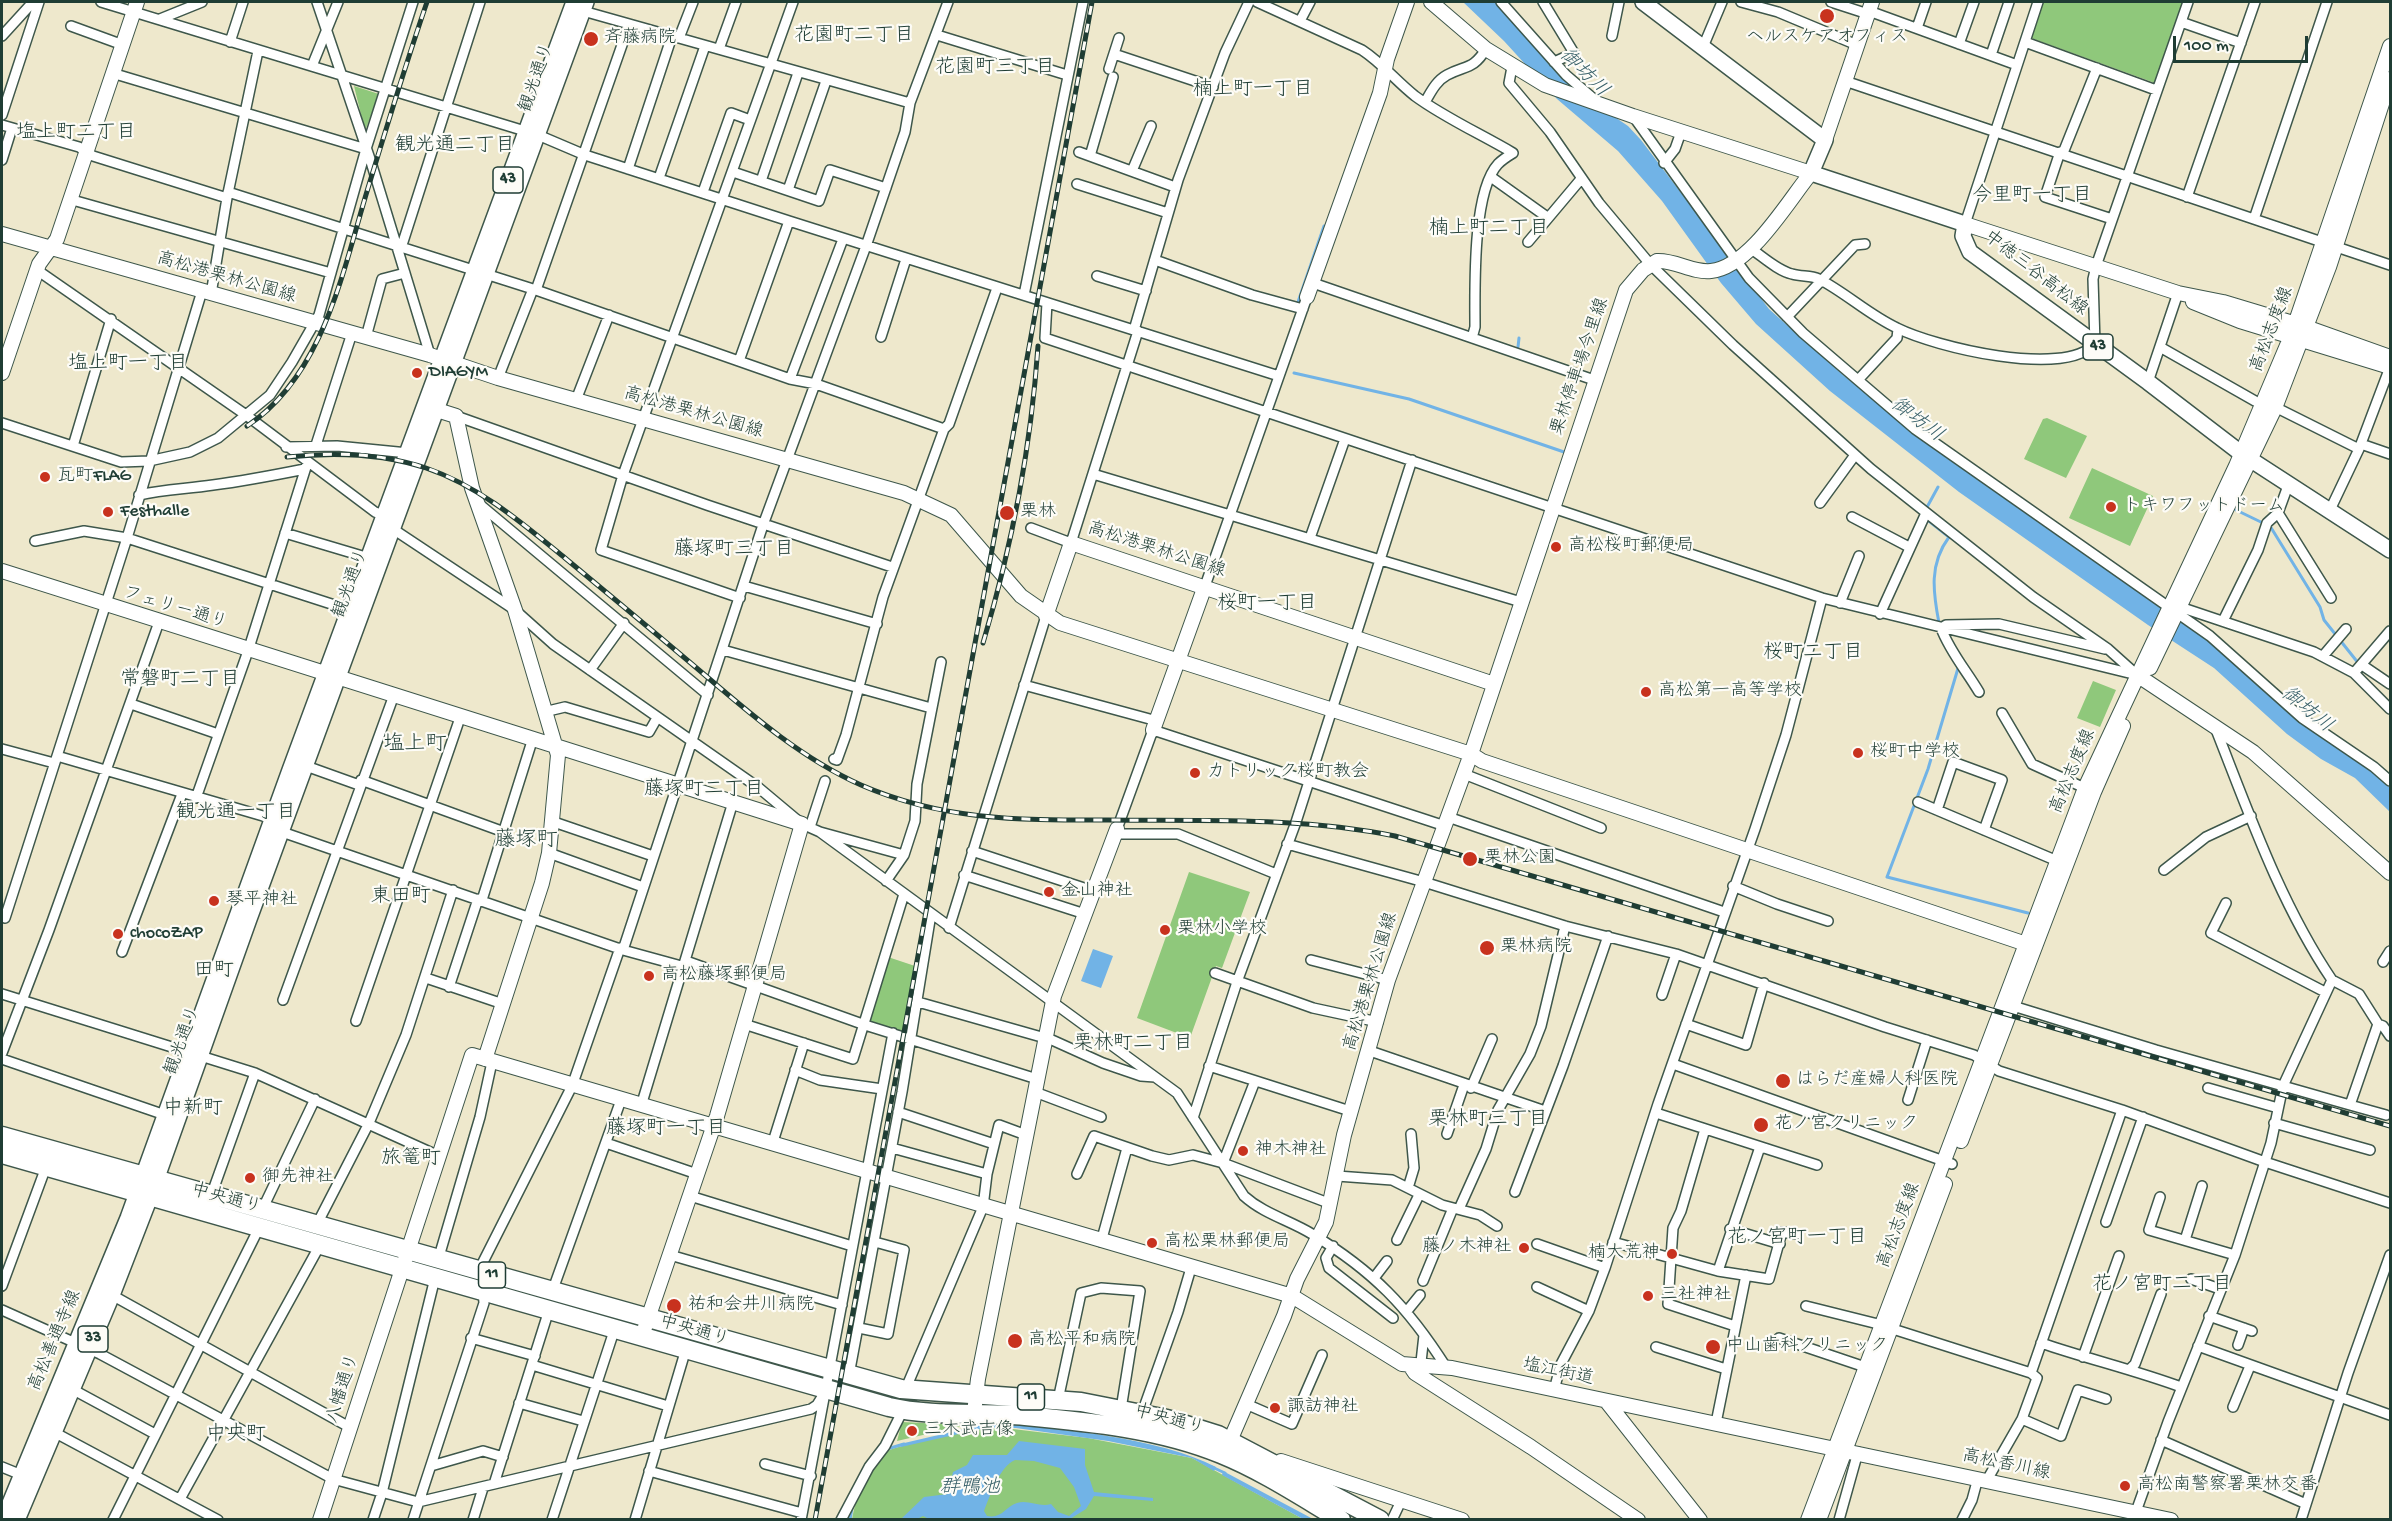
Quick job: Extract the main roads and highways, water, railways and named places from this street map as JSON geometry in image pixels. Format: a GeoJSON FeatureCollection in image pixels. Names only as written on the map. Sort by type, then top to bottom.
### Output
{"type":"FeatureCollection","features":[{"type":"Feature","properties":{"kind":"highway","name":"中央通り"},"geometry":{"type":"LineString","coordinates":[[2,1136],[146,1187],[261,1219],[316,1226],[404,1260],[436,1269],[484,1292],[550,1301],[645,1328],[908,1390],[1058,1400],[1142,1413],[1202,1429],[1341,1520]]}},
{"type":"Feature","properties":{"kind":"highway","name":"中央通り"},"geometry":{"type":"LineString","coordinates":[[2,1154],[46,1167],[146,1187],[212,1196],[320,1245],[404,1260]]}},
{"type":"Feature","properties":{"kind":"highway","name":"中央通り"},"geometry":{"type":"LineString","coordinates":[[436,1269],[480,1272],[615,1328],[645,1328],[686,1348],[903,1410],[974,1413],[1098,1424],[1192,1444],[1227,1447],[1256,1454],[1380,1520]]}},
{"type":"Feature","properties":{"kind":"main road","name":"中徳三谷高松線"},"geometry":{"type":"LineString","coordinates":[[1643,2],[1825,140],[1811,173],[1965,224],[1963,236],[1970,252],[2246,457],[2391,550]]}},
{"type":"Feature","properties":{"kind":"main road","name":"観光通り"},"geometry":{"type":"LineString","coordinates":[[277,826],[306,766],[350,610],[369,558],[389,522],[408,453],[442,359],[480,273],[581,5]]}},
{"type":"Feature","properties":{"kind":"main road","name":"観光通り"},"geometry":{"type":"LineString","coordinates":[[146,1187],[389,522],[437,410],[442,359]]}},
{"type":"Feature","properties":{"kind":"main road","name":"観光通り"},"geometry":{"type":"LineString","coordinates":[[146,1187],[165,1115],[194,1054]]}},
{"type":"Feature","properties":{"kind":"main road","name":"高松善通寺線"},"geometry":{"type":"LineString","coordinates":[[3,1520],[17,1473],[47,1429],[105,1292],[146,1187]]}},
{"type":"Feature","properties":{"kind":"main road","name":"高松善通寺線"},"geometry":{"type":"LineString","coordinates":[[17,1473],[17,1520]]}},
{"type":"Feature","properties":{"kind":"water"},"geometry":{"type":"Polygon","coordinates":[[[1463,2],[1498,2],[1600,107],[1628,126],[1769,309],[1843,375],[1954,462],[2212,644],[2298,721],[2375,774],[2390,788],[2390,812],[2355,778],[2321,759],[2287,734],[2214,668],[2148,625],[1959,492],[1830,391],[1756,324],[1721,283],[1662,201],[1618,151],[1557,99],[1504,41],[1463,2]]]}},
{"type":"Feature","properties":{"kind":"water"},"geometry":{"type":"Polygon","coordinates":[[[1093,949],[1113,956],[1101,988],[1081,981],[1093,949]]]}},
{"type":"Feature","properties":{"kind":"water"},"geometry":{"type":"Polygon","coordinates":[[[997,1424],[1109,1436],[1167,1449],[1193,1457],[1216,1467],[1214,1471],[1192,1458],[1108,1441],[1016,1428],[985,1428],[901,1447],[900,1444],[977,1426],[997,1424]]]}},
{"type":"Feature","properties":{"kind":"water","name":"群鴨池"},"geometry":{"type":"Polygon","coordinates":[[[1019,1441],[1085,1449],[1085,1465],[1094,1492],[1153,1498],[1153,1501],[1094,1496],[1086,1509],[1070,1519],[931,1520],[923,1516],[917,1519],[901,1519],[924,1497],[948,1494],[953,1472],[967,1465],[973,1455],[1007,1455],[1019,1441]],[[1015,1460],[1004,1469],[984,1511],[987,1516],[996,1516],[1021,1502],[1051,1504],[1058,1512],[1069,1516],[1081,1506],[1074,1487],[1060,1468],[1034,1461],[1015,1460]]]}},
{"type":"Feature","properties":{"kind":"water"},"geometry":{"type":"Polygon","coordinates":[[[1223,1471],[1313,1519],[1303,1519],[1222,1475],[1223,1471]]]}},
{"type":"Feature","properties":{"kind":"waterway"},"geometry":{"type":"LineString","coordinates":[[1298,302],[1324,226]]}},
{"type":"Feature","properties":{"kind":"waterway"},"geometry":{"type":"LineString","coordinates":[[1518,347],[1519,338]]}},
{"type":"Feature","properties":{"kind":"waterway"},"geometry":{"type":"LineString","coordinates":[[1294,373],[1409,399],[1564,452]]}},
{"type":"Feature","properties":{"kind":"waterway"},"geometry":{"type":"LineString","coordinates":[[1926,509],[1938,487]]}},
{"type":"Feature","properties":{"kind":"waterway"},"geometry":{"type":"LineString","coordinates":[[2236,510],[2265,524]]}},
{"type":"Feature","properties":{"kind":"waterway"},"geometry":{"type":"LineString","coordinates":[[1925,518],[1949,537],[1935,568],[1934,589],[1939,623]]}},
{"type":"Feature","properties":{"kind":"waterway"},"geometry":{"type":"LineString","coordinates":[[2270,526],[2320,607],[2324,620],[2359,664]]}},
{"type":"Feature","properties":{"kind":"waterway"},"geometry":{"type":"LineString","coordinates":[[1959,665],[1928,769],[1887,877],[2028,913]]}},
{"type":"Feature","properties":{"kind":"waterway"},"geometry":{"type":"LineString","coordinates":[[887,1449],[904,1444]]}},
{"type":"Feature","properties":{"kind":"waterway"},"geometry":{"type":"LineString","coordinates":[[1212,1467],[1225,1473]]}},
{"type":"Feature","properties":{"kind":"waterway"},"geometry":{"type":"LineString","coordinates":[[850,1520],[852,1508]]}},
{"type":"Feature","properties":{"kind":"railway"},"geometry":{"type":"LineString","coordinates":[[247,426],[273,404],[295,379],[313,350],[327,319],[427,2]]}},
{"type":"Feature","properties":{"kind":"railway"},"geometry":{"type":"LineString","coordinates":[[815,1520],[1092,2]]}},
{"type":"Feature","properties":{"kind":"railway"},"geometry":{"type":"LineString","coordinates":[[983,643],[1003,570],[1019,496],[1031,421],[1038,346]]}},
{"type":"Feature","properties":{"kind":"railway"},"geometry":{"type":"LineString","coordinates":[[287,457],[340,454],[392,459],[426,468],[482,495],[533,532],[742,707],[799,750],[840,775],[892,797],[922,806],[983,816],[1076,820],[1216,820],[1288,823],[1395,836],[2390,1126]]}},
{"type":"Feature","properties":{"kind":"place","name":"ヘルスケアオフィス"},"geometry":{"type":"Point","coordinates":[1827,16]}},
{"type":"Feature","properties":{"kind":"place","name":"斉藤病院"},"geometry":{"type":"Point","coordinates":[591,39]}},
{"type":"Feature","properties":{"kind":"place","name":"DIAGYM"},"geometry":{"type":"Point","coordinates":[417,373]}},
{"type":"Feature","properties":{"kind":"place","name":"瓦町FLAG"},"geometry":{"type":"Point","coordinates":[45,477]}},
{"type":"Feature","properties":{"kind":"place","name":"トキワフットドーム"},"geometry":{"type":"Point","coordinates":[2111,507]}},
{"type":"Feature","properties":{"kind":"place","name":"Festhalle"},"geometry":{"type":"Point","coordinates":[108,512]}},
{"type":"Feature","properties":{"kind":"place","name":"栗林"},"geometry":{"type":"Point","coordinates":[1007,513]}},
{"type":"Feature","properties":{"kind":"place","name":"高松桜町郵便局"},"geometry":{"type":"Point","coordinates":[1556,547]}},
{"type":"Feature","properties":{"kind":"place","name":"高松第一高等学校"},"geometry":{"type":"Point","coordinates":[1646,692]}},
{"type":"Feature","properties":{"kind":"place","name":"桜町中学校"},"geometry":{"type":"Point","coordinates":[1858,753]}},
{"type":"Feature","properties":{"kind":"place","name":"カトリック桜町教会"},"geometry":{"type":"Point","coordinates":[1195,773]}},
{"type":"Feature","properties":{"kind":"place","name":"栗林公園"},"geometry":{"type":"Point","coordinates":[1470,859]}},
{"type":"Feature","properties":{"kind":"place","name":"金山神社"},"geometry":{"type":"Point","coordinates":[1049,892]}},
{"type":"Feature","properties":{"kind":"place","name":"琴平神社"},"geometry":{"type":"Point","coordinates":[214,901]}},
{"type":"Feature","properties":{"kind":"place","name":"栗林小学校"},"geometry":{"type":"Point","coordinates":[1165,930]}},
{"type":"Feature","properties":{"kind":"place","name":"chocoZAP"},"geometry":{"type":"Point","coordinates":[118,934]}},
{"type":"Feature","properties":{"kind":"place","name":"栗林病院"},"geometry":{"type":"Point","coordinates":[1487,948]}},
{"type":"Feature","properties":{"kind":"place","name":"高松藤塚郵便局"},"geometry":{"type":"Point","coordinates":[649,976]}},
{"type":"Feature","properties":{"kind":"place","name":"はらだ産婦人科医院"},"geometry":{"type":"Point","coordinates":[1783,1081]}},
{"type":"Feature","properties":{"kind":"place","name":"花ノ宮クリニック"},"geometry":{"type":"Point","coordinates":[1761,1125]}},
{"type":"Feature","properties":{"kind":"place","name":"神木神社"},"geometry":{"type":"Point","coordinates":[1243,1151]}},
{"type":"Feature","properties":{"kind":"place","name":"御先神社"},"geometry":{"type":"Point","coordinates":[250,1178]}},
{"type":"Feature","properties":{"kind":"place","name":"高松栗林郵便局"},"geometry":{"type":"Point","coordinates":[1152,1243]}},
{"type":"Feature","properties":{"kind":"place","name":"藤ノ木神社"},"geometry":{"type":"Point","coordinates":[1524,1248]}},
{"type":"Feature","properties":{"kind":"place","name":"楠大荒神"},"geometry":{"type":"Point","coordinates":[1672,1254]}},
{"type":"Feature","properties":{"kind":"place","name":"三社神社"},"geometry":{"type":"Point","coordinates":[1648,1296]}},
{"type":"Feature","properties":{"kind":"place","name":"祐和会井川病院"},"geometry":{"type":"Point","coordinates":[674,1306]}},
{"type":"Feature","properties":{"kind":"place","name":"高松平和病院"},"geometry":{"type":"Point","coordinates":[1015,1341]}},
{"type":"Feature","properties":{"kind":"place","name":"中山歯科クリニック"},"geometry":{"type":"Point","coordinates":[1713,1347]}},
{"type":"Feature","properties":{"kind":"place","name":"諏訪神社"},"geometry":{"type":"Point","coordinates":[1275,1408]}},
{"type":"Feature","properties":{"kind":"place","name":"三木武吉像"},"geometry":{"type":"Point","coordinates":[912,1431]}},
{"type":"Feature","properties":{"kind":"place","name":"高松南警察署栗林交番"},"geometry":{"type":"Point","coordinates":[2125,1486]}},
{"type":"Feature","properties":{"kind":"district","name":"花園町二丁目"},"geometry":{"type":"Point","coordinates":[854,37]}},
{"type":"Feature","properties":{"kind":"district","name":"花園町三丁目"},"geometry":{"type":"Point","coordinates":[995,69]}},
{"type":"Feature","properties":{"kind":"district","name":"楠上町一丁目"},"geometry":{"type":"Point","coordinates":[1253,91]}},
{"type":"Feature","properties":{"kind":"district","name":"塩上町二丁目"},"geometry":{"type":"Point","coordinates":[76,134]}},
{"type":"Feature","properties":{"kind":"district","name":"観光通二丁目"},"geometry":{"type":"Point","coordinates":[455,147]}},
{"type":"Feature","properties":{"kind":"district","name":"今里町一丁目"},"geometry":{"type":"Point","coordinates":[2032,197]}},
{"type":"Feature","properties":{"kind":"district","name":"楠上町二丁目"},"geometry":{"type":"Point","coordinates":[1489,230]}},
{"type":"Feature","properties":{"kind":"district","name":"塩上町一丁目"},"geometry":{"type":"Point","coordinates":[128,365]}},
{"type":"Feature","properties":{"kind":"district","name":"藤塚町三丁目"},"geometry":{"type":"Point","coordinates":[734,551]}},
{"type":"Feature","properties":{"kind":"district","name":"桜町一丁目"},"geometry":{"type":"Point","coordinates":[1267,605]}},
{"type":"Feature","properties":{"kind":"district","name":"桜町二丁目"},"geometry":{"type":"Point","coordinates":[1813,654]}},
{"type":"Feature","properties":{"kind":"district","name":"常磐町二丁目"},"geometry":{"type":"Point","coordinates":[180,681]}},
{"type":"Feature","properties":{"kind":"district","name":"塩上町"},"geometry":{"type":"Point","coordinates":[415,746]}},
{"type":"Feature","properties":{"kind":"district","name":"藤塚町二丁目"},"geometry":{"type":"Point","coordinates":[704,791]}},
{"type":"Feature","properties":{"kind":"district","name":"観光通一丁目"},"geometry":{"type":"Point","coordinates":[236,814]}},
{"type":"Feature","properties":{"kind":"district","name":"藤塚町"},"geometry":{"type":"Point","coordinates":[526,842]}},
{"type":"Feature","properties":{"kind":"district","name":"東田町"},"geometry":{"type":"Point","coordinates":[401,898]}},
{"type":"Feature","properties":{"kind":"district","name":"田町"},"geometry":{"type":"Point","coordinates":[214,972]}},
{"type":"Feature","properties":{"kind":"district","name":"栗林町二丁目"},"geometry":{"type":"Point","coordinates":[1133,1045]}},
{"type":"Feature","properties":{"kind":"district","name":"中新町"},"geometry":{"type":"Point","coordinates":[193,1110]}},
{"type":"Feature","properties":{"kind":"district","name":"栗林町三丁目"},"geometry":{"type":"Point","coordinates":[1488,1121]}},
{"type":"Feature","properties":{"kind":"district","name":"藤塚町一丁目"},"geometry":{"type":"Point","coordinates":[666,1130]}},
{"type":"Feature","properties":{"kind":"district","name":"旅篭町"},"geometry":{"type":"Point","coordinates":[411,1160]}},
{"type":"Feature","properties":{"kind":"district","name":"花ノ宮町一丁目"},"geometry":{"type":"Point","coordinates":[1797,1239]}},
{"type":"Feature","properties":{"kind":"district","name":"花ノ宮町二丁目"},"geometry":{"type":"Point","coordinates":[2162,1286]}},
{"type":"Feature","properties":{"kind":"district","name":"中央町"},"geometry":{"type":"Point","coordinates":[236,1436]}},
{"type":"Feature","properties":{"kind":"water label","name":"御坊川"},"geometry":{"type":"Point","coordinates":[1583,74]}},
{"type":"Feature","properties":{"kind":"water label","name":"御坊川"},"geometry":{"type":"Point","coordinates":[1916,421]}},
{"type":"Feature","properties":{"kind":"water label","name":"御坊川"},"geometry":{"type":"Point","coordinates":[2306,711]}}]}
